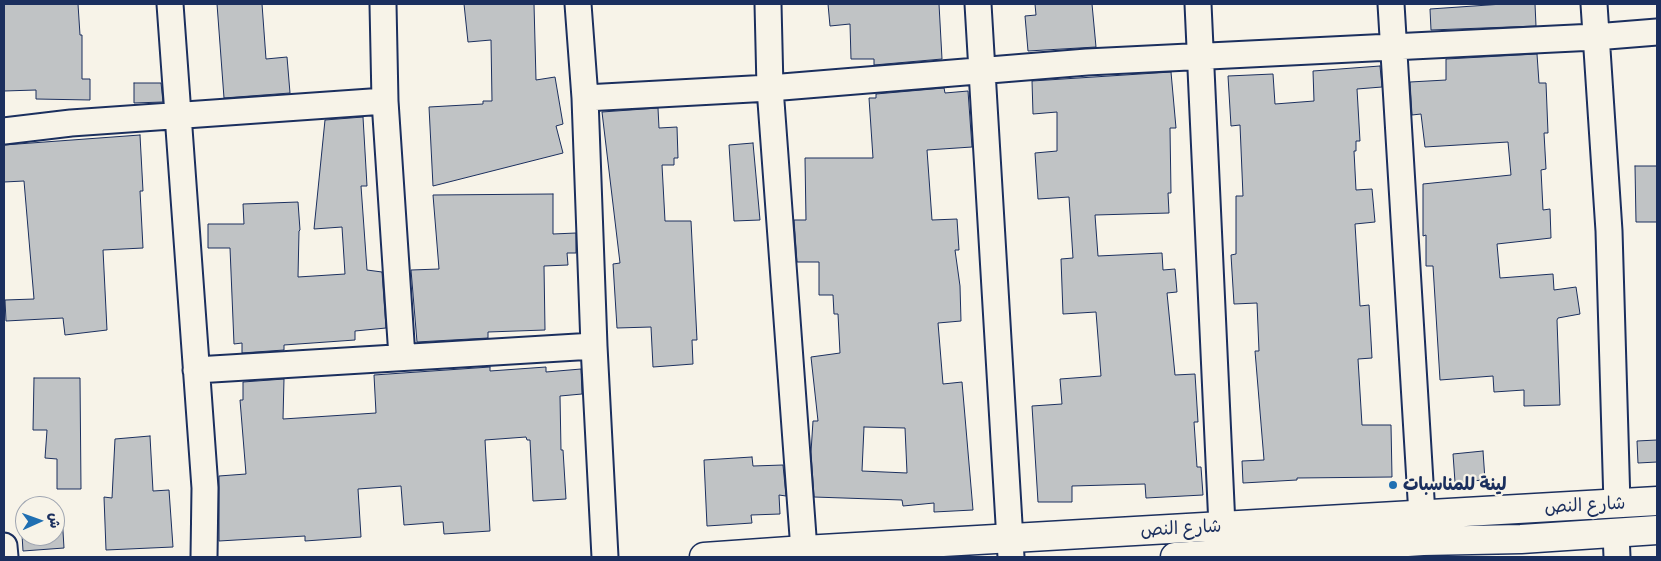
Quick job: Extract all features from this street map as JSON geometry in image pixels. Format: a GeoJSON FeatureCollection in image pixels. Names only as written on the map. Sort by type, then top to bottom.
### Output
{"type":"FeatureCollection","features":[{"type":"Feature","properties":{"kind":"main road","name":"شارع النص"},"geometry":{"type":"LineString","coordinates":[[1175,557],[1226,555],[1423,538],[1617,504],[1657,501]]}},
{"type":"Feature","properties":{"kind":"main road","name":"شارع النص"},"geometry":{"type":"LineString","coordinates":[[704,557],[804,550],[1010,548],[1222,526],[1423,538],[1617,545],[1657,530]]}},
{"type":"Feature","properties":{"kind":"street"},"geometry":{"type":"LineString","coordinates":[[170,4],[205,488],[204,557]]}},
{"type":"Feature","properties":{"kind":"street"},"geometry":{"type":"LineString","coordinates":[[383,4],[385,101],[402,358]]}},
{"type":"Feature","properties":{"kind":"street"},"geometry":{"type":"LineString","coordinates":[[578,4],[585,98],[594,346],[605,557]]}},
{"type":"Feature","properties":{"kind":"street"},"geometry":{"type":"LineString","coordinates":[[768,4],[770,88],[804,550]]}},
{"type":"Feature","properties":{"kind":"street"},"geometry":{"type":"LineString","coordinates":[[978,4],[1010,548]]}},
{"type":"Feature","properties":{"kind":"street"},"geometry":{"type":"LineString","coordinates":[[1198,4],[1203,56],[1218,465],[1222,526]]}},
{"type":"Feature","properties":{"kind":"street"},"geometry":{"type":"LineString","coordinates":[[1391,4],[1423,538]]}},
{"type":"Feature","properties":{"kind":"street"},"geometry":{"type":"LineString","coordinates":[[1594,4],[1609,231],[1617,504]]}},
{"type":"Feature","properties":{"kind":"street"},"geometry":{"type":"LineString","coordinates":[[585,98],[770,88],[1087,62],[1595,37],[1657,32]]}},
{"type":"Feature","properties":{"kind":"street"},"geometry":{"type":"LineString","coordinates":[[4,131],[385,101]]}},
{"type":"Feature","properties":{"kind":"street"},"geometry":{"type":"LineString","coordinates":[[196,370],[594,346]]}},
{"type":"Feature","properties":{"kind":"street"},"geometry":{"type":"LineString","coordinates":[[4,546],[5,557]]}},
{"type":"Feature","properties":{"kind":"building"},"geometry":{"type":"Polygon","coordinates":[[[4,4],[78,4],[80,35],[82,35],[82,79],[90,79],[90,100],[36,99],[36,90],[4,91],[4,4]]]}},
{"type":"Feature","properties":{"kind":"building"},"geometry":{"type":"Polygon","coordinates":[[[217,4],[262,4],[266,59],[287,57],[290,93],[224,98],[217,4]]]}},
{"type":"Feature","properties":{"kind":"building"},"geometry":{"type":"Polygon","coordinates":[[[464,4],[534,4],[536,80],[555,77],[563,124],[556,126],[563,153],[433,186],[429,107],[483,104],[483,101],[492,101],[491,40],[468,42],[464,4]]]}},
{"type":"Feature","properties":{"kind":"building"},"geometry":{"type":"Polygon","coordinates":[[[828,4],[939,4],[942,59],[874,65],[874,59],[851,59],[850,24],[830,26],[828,4]]]}},
{"type":"Feature","properties":{"kind":"building"},"geometry":{"type":"Polygon","coordinates":[[[1035,4],[1092,4],[1096,47],[1028,51],[1025,16],[1036,15],[1035,4]]]}},
{"type":"Feature","properties":{"kind":"building"},"geometry":{"type":"Polygon","coordinates":[[[1503,4],[1535,4],[1536,26],[1431,30],[1430,9],[1503,4]]]}},
{"type":"Feature","properties":{"kind":"building"},"geometry":{"type":"Polygon","coordinates":[[[1537,54],[1539,83],[1546,83],[1548,133],[1544,133],[1546,169],[1541,170],[1543,210],[1550,209],[1551,238],[1497,244],[1500,278],[1553,274],[1554,290],[1576,287],[1580,314],[1558,318],[1557,320],[1560,405],[1524,406],[1524,390],[1494,392],[1493,376],[1440,380],[1433,266],[1426,266],[1426,235],[1423,236],[1423,184],[1511,175],[1508,142],[1425,147],[1421,114],[1412,115],[1410,82],[1446,80],[1446,59],[1537,54]]]}},
{"type":"Feature","properties":{"kind":"building"},"geometry":{"type":"Polygon","coordinates":[[[1380,66],[1382,87],[1357,89],[1360,141],[1356,141],[1356,151],[1354,151],[1356,190],[1372,189],[1375,222],[1355,224],[1360,306],[1369,305],[1372,358],[1358,359],[1362,425],[1391,425],[1392,477],[1297,478],[1297,480],[1243,483],[1242,461],[1264,460],[1255,351],[1259,351],[1257,303],[1234,304],[1231,255],[1236,254],[1236,196],[1243,196],[1240,125],[1231,126],[1228,76],[1273,74],[1275,104],[1314,101],[1313,71],[1380,66]]]}},
{"type":"Feature","properties":{"kind":"building"},"geometry":{"type":"Polygon","coordinates":[[[1171,72],[1176,128],[1170,128],[1171,193],[1168,193],[1169,213],[1095,215],[1098,256],[1162,253],[1163,270],[1175,269],[1177,292],[1167,293],[1175,375],[1195,374],[1198,422],[1194,422],[1197,467],[1201,467],[1203,495],[1146,498],[1145,484],[1072,486],[1072,502],[1038,502],[1032,406],[1062,404],[1060,379],[1101,376],[1096,312],[1063,314],[1061,259],[1073,258],[1069,197],[1038,199],[1035,153],[1057,151],[1057,112],[1033,114],[1032,81],[1171,72]]]}},
{"type":"Feature","properties":{"kind":"building"},"geometry":{"type":"Polygon","coordinates":[[[134,83],[161,83],[163,102],[134,103],[134,83]]]}},
{"type":"Feature","properties":{"kind":"building"},"geometry":{"type":"Polygon","coordinates":[[[944,88],[945,93],[968,91],[972,147],[927,150],[932,220],[957,219],[959,250],[955,250],[960,286],[961,321],[938,323],[943,384],[962,382],[973,510],[934,512],[934,503],[903,506],[902,500],[814,497],[811,452],[813,421],[818,421],[811,357],[840,353],[838,314],[834,314],[833,295],[819,295],[819,262],[797,262],[794,220],[806,220],[805,158],[873,158],[869,98],[876,98],[876,94],[944,88]],[[864,427],[862,471],[907,473],[905,428],[864,427]]]}},
{"type":"Feature","properties":{"kind":"building"},"geometry":{"type":"Polygon","coordinates":[[[658,108],[659,128],[677,127],[678,158],[674,158],[674,165],[662,165],[665,221],[691,221],[697,340],[692,340],[693,364],[653,367],[651,327],[617,328],[613,264],[620,263],[602,112],[658,108]]]}},
{"type":"Feature","properties":{"kind":"building"},"geometry":{"type":"Polygon","coordinates":[[[363,117],[367,186],[361,186],[367,270],[382,272],[386,328],[355,331],[355,340],[284,345],[284,350],[242,353],[242,343],[234,344],[230,248],[208,248],[208,224],[244,224],[243,204],[298,202],[300,230],[298,277],[345,274],[342,227],[314,229],[325,120],[363,117]]]}},
{"type":"Feature","properties":{"kind":"building"},"geometry":{"type":"Polygon","coordinates":[[[140,135],[143,191],[140,191],[143,248],[103,250],[107,330],[65,335],[63,318],[6,321],[5,300],[34,299],[24,181],[4,182],[4,145],[140,135]]]}},
{"type":"Feature","properties":{"kind":"building"},"geometry":{"type":"Polygon","coordinates":[[[753,143],[760,220],[734,221],[729,145],[753,143]]]}},
{"type":"Feature","properties":{"kind":"building"},"geometry":{"type":"Polygon","coordinates":[[[1635,166],[1657,166],[1657,222],[1636,222],[1635,166]]]}},
{"type":"Feature","properties":{"kind":"building"},"geometry":{"type":"Polygon","coordinates":[[[553,194],[553,234],[576,233],[576,253],[567,253],[568,265],[544,266],[545,330],[488,332],[488,338],[417,342],[411,270],[439,269],[433,195],[553,194]]]}},
{"type":"Feature","properties":{"kind":"building"},"geometry":{"type":"Polygon","coordinates":[[[490,367],[490,371],[546,367],[546,372],[581,369],[582,394],[560,396],[561,450],[563,450],[566,499],[533,501],[530,440],[527,440],[526,437],[485,440],[490,531],[444,534],[443,522],[404,525],[401,486],[358,489],[361,537],[305,541],[305,536],[219,541],[219,476],[246,474],[240,400],[243,400],[243,382],[284,379],[283,419],[376,413],[374,375],[490,367]]]}},
{"type":"Feature","properties":{"kind":"building"},"geometry":{"type":"Polygon","coordinates":[[[34,378],[80,378],[81,489],[57,489],[57,459],[45,458],[47,430],[33,430],[34,378]]]}},
{"type":"Feature","properties":{"kind":"building"},"geometry":{"type":"Polygon","coordinates":[[[150,436],[153,491],[169,490],[173,547],[106,550],[104,497],[112,498],[115,439],[150,436]]]}},
{"type":"Feature","properties":{"kind":"building"},"geometry":{"type":"Polygon","coordinates":[[[1657,440],[1657,462],[1638,463],[1637,441],[1657,440]]]}},
{"type":"Feature","properties":{"kind":"building"},"geometry":{"type":"Polygon","coordinates":[[[1483,451],[1485,480],[1455,482],[1453,454],[1483,451]]]}},
{"type":"Feature","properties":{"kind":"building"},"geometry":{"type":"Polygon","coordinates":[[[752,457],[753,466],[783,465],[786,496],[779,495],[780,514],[751,515],[752,523],[707,526],[704,460],[752,457]]]}},
{"type":"Feature","properties":{"kind":"building"},"geometry":{"type":"Polygon","coordinates":[[[23,546],[64,546],[64,548],[23,551],[23,546]]]}},
{"type":"Feature","properties":{"kind":"place","name":"لينة للمناسبات"},"geometry":{"type":"Point","coordinates":[1393,485]}}]}
